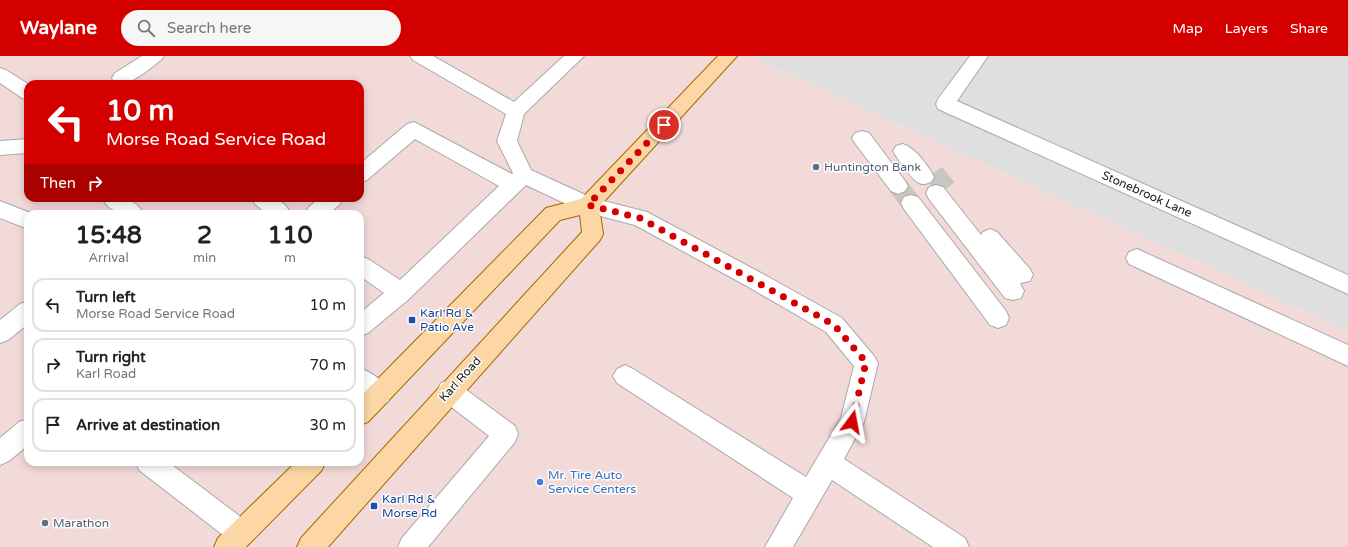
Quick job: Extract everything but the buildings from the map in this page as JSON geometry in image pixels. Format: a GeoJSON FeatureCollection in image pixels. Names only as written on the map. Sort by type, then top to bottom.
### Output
{"type":"FeatureCollection","features":[{"type":"Feature","properties":{"kind":"main road"},"geometry":{"type":"LineString","coordinates":[[364,410],[553,214],[588,205],[728,56]]}},
{"type":"Feature","properties":{"kind":"main road","name":"Karl Road"},"geometry":{"type":"LineString","coordinates":[[310,547],[449,391],[593,234],[588,205]]}},
{"type":"Feature","properties":{"kind":"main road"},"geometry":{"type":"LineString","coordinates":[[234,540],[309,466]]}},
{"type":"Feature","properties":{"kind":"street"},"geometry":{"type":"LineString","coordinates":[[124,80],[155,56]]}},
{"type":"Feature","properties":{"kind":"street"},"geometry":{"type":"LineString","coordinates":[[419,56],[516,111]]}},
{"type":"Feature","properties":{"kind":"street"},"geometry":{"type":"LineString","coordinates":[[519,180],[507,141],[516,111],[575,56]]}},
{"type":"Feature","properties":{"kind":"street","name":"Stonebrook Lane"},"geometry":{"type":"LineString","coordinates":[[979,56],[945,104],[1348,285]]}},
{"type":"Feature","properties":{"kind":"street"},"geometry":{"type":"LineString","coordinates":[[0,74],[24,90]]}},
{"type":"Feature","properties":{"kind":"street"},"geometry":{"type":"LineString","coordinates":[[364,172],[414,129],[519,180],[588,205],[640,218],[834,325],[866,362],[852,422],[778,547]]}},
{"type":"Feature","properties":{"kind":"street"},"geometry":{"type":"LineString","coordinates":[[862,138],[923,187]]}},
{"type":"Feature","properties":{"kind":"street"},"geometry":{"type":"LineString","coordinates":[[0,148],[24,146]]}},
{"type":"Feature","properties":{"kind":"street"},"geometry":{"type":"LineString","coordinates":[[923,187],[903,151],[923,187],[1010,297],[923,187]]}},
{"type":"Feature","properties":{"kind":"street"},"geometry":{"type":"LineString","coordinates":[[364,323],[401,292],[519,180]]}},
{"type":"Feature","properties":{"kind":"street"},"geometry":{"type":"LineString","coordinates":[[118,202],[128,210]]}},
{"type":"Feature","properties":{"kind":"street"},"geometry":{"type":"LineString","coordinates":[[267,202],[276,210]]}},
{"type":"Feature","properties":{"kind":"street"},"geometry":{"type":"LineString","coordinates":[[320,210],[328,202]]}},
{"type":"Feature","properties":{"kind":"street"},"geometry":{"type":"LineString","coordinates":[[0,209],[24,219]]}},
{"type":"Feature","properties":{"kind":"street"},"geometry":{"type":"LineString","coordinates":[[1137,258],[1348,356]]}},
{"type":"Feature","properties":{"kind":"street"},"geometry":{"type":"LineString","coordinates":[[364,268],[401,292]]}},
{"type":"Feature","properties":{"kind":"street"},"geometry":{"type":"LineString","coordinates":[[0,334],[24,314]]}},
{"type":"Feature","properties":{"kind":"street"},"geometry":{"type":"LineString","coordinates":[[624,376],[810,494]]}},
{"type":"Feature","properties":{"kind":"street"},"geometry":{"type":"LineString","coordinates":[[364,381],[380,394]]}},
{"type":"Feature","properties":{"kind":"street"},"geometry":{"type":"LineString","coordinates":[[411,547],[506,434],[449,391]]}},
{"type":"Feature","properties":{"kind":"street"},"geometry":{"type":"LineString","coordinates":[[0,453],[24,433]]}},
{"type":"Feature","properties":{"kind":"street"},"geometry":{"type":"LineString","coordinates":[[828,462],[956,547]]}},
{"type":"Feature","properties":{"kind":"street"},"geometry":{"type":"LineString","coordinates":[[152,466],[234,540]]}},
{"type":"Feature","properties":{"kind":"shaded area"},"geometry":{"type":"Polygon","coordinates":[[[0,56],[750,56],[1348,331],[1348,547],[0,547],[0,56]]]}},
{"type":"Feature","properties":{"kind":"shaded area"},"geometry":{"type":"Polygon","coordinates":[[[750,56],[1348,56],[1348,331],[750,56]]]}},
{"type":"Feature","properties":{"kind":"tunnel"},"geometry":{"type":"LineString","coordinates":[[934,173],[947,189]]}},
{"type":"Feature","properties":{"kind":"tunnel"},"geometry":{"type":"LineString","coordinates":[[898,186],[911,203]]}},
{"type":"Feature","properties":{"kind":"place","name":"Huntington Bank"},"geometry":{"type":"Point","coordinates":[816,167]}},
{"type":"Feature","properties":{"kind":"place","name":"Karl Rd & Patio Ave"},"geometry":{"type":"Point","coordinates":[412,320]}},
{"type":"Feature","properties":{"kind":"place","name":"Mr. Tire Auto Service Centers"},"geometry":{"type":"Point","coordinates":[540,482]}},
{"type":"Feature","properties":{"kind":"place","name":"Karl Rd & Morse Rd"},"geometry":{"type":"Point","coordinates":[374,506]}},
{"type":"Feature","properties":{"kind":"place","name":"Marathon"},"geometry":{"type":"Point","coordinates":[45,523]}},
{"type":"Feature","properties":{"kind":"route"},"geometry":{"type":"LineString","coordinates":[[664,125],[588,205],[640,218],[834,325],[866,362],[852,422]]}}]}
